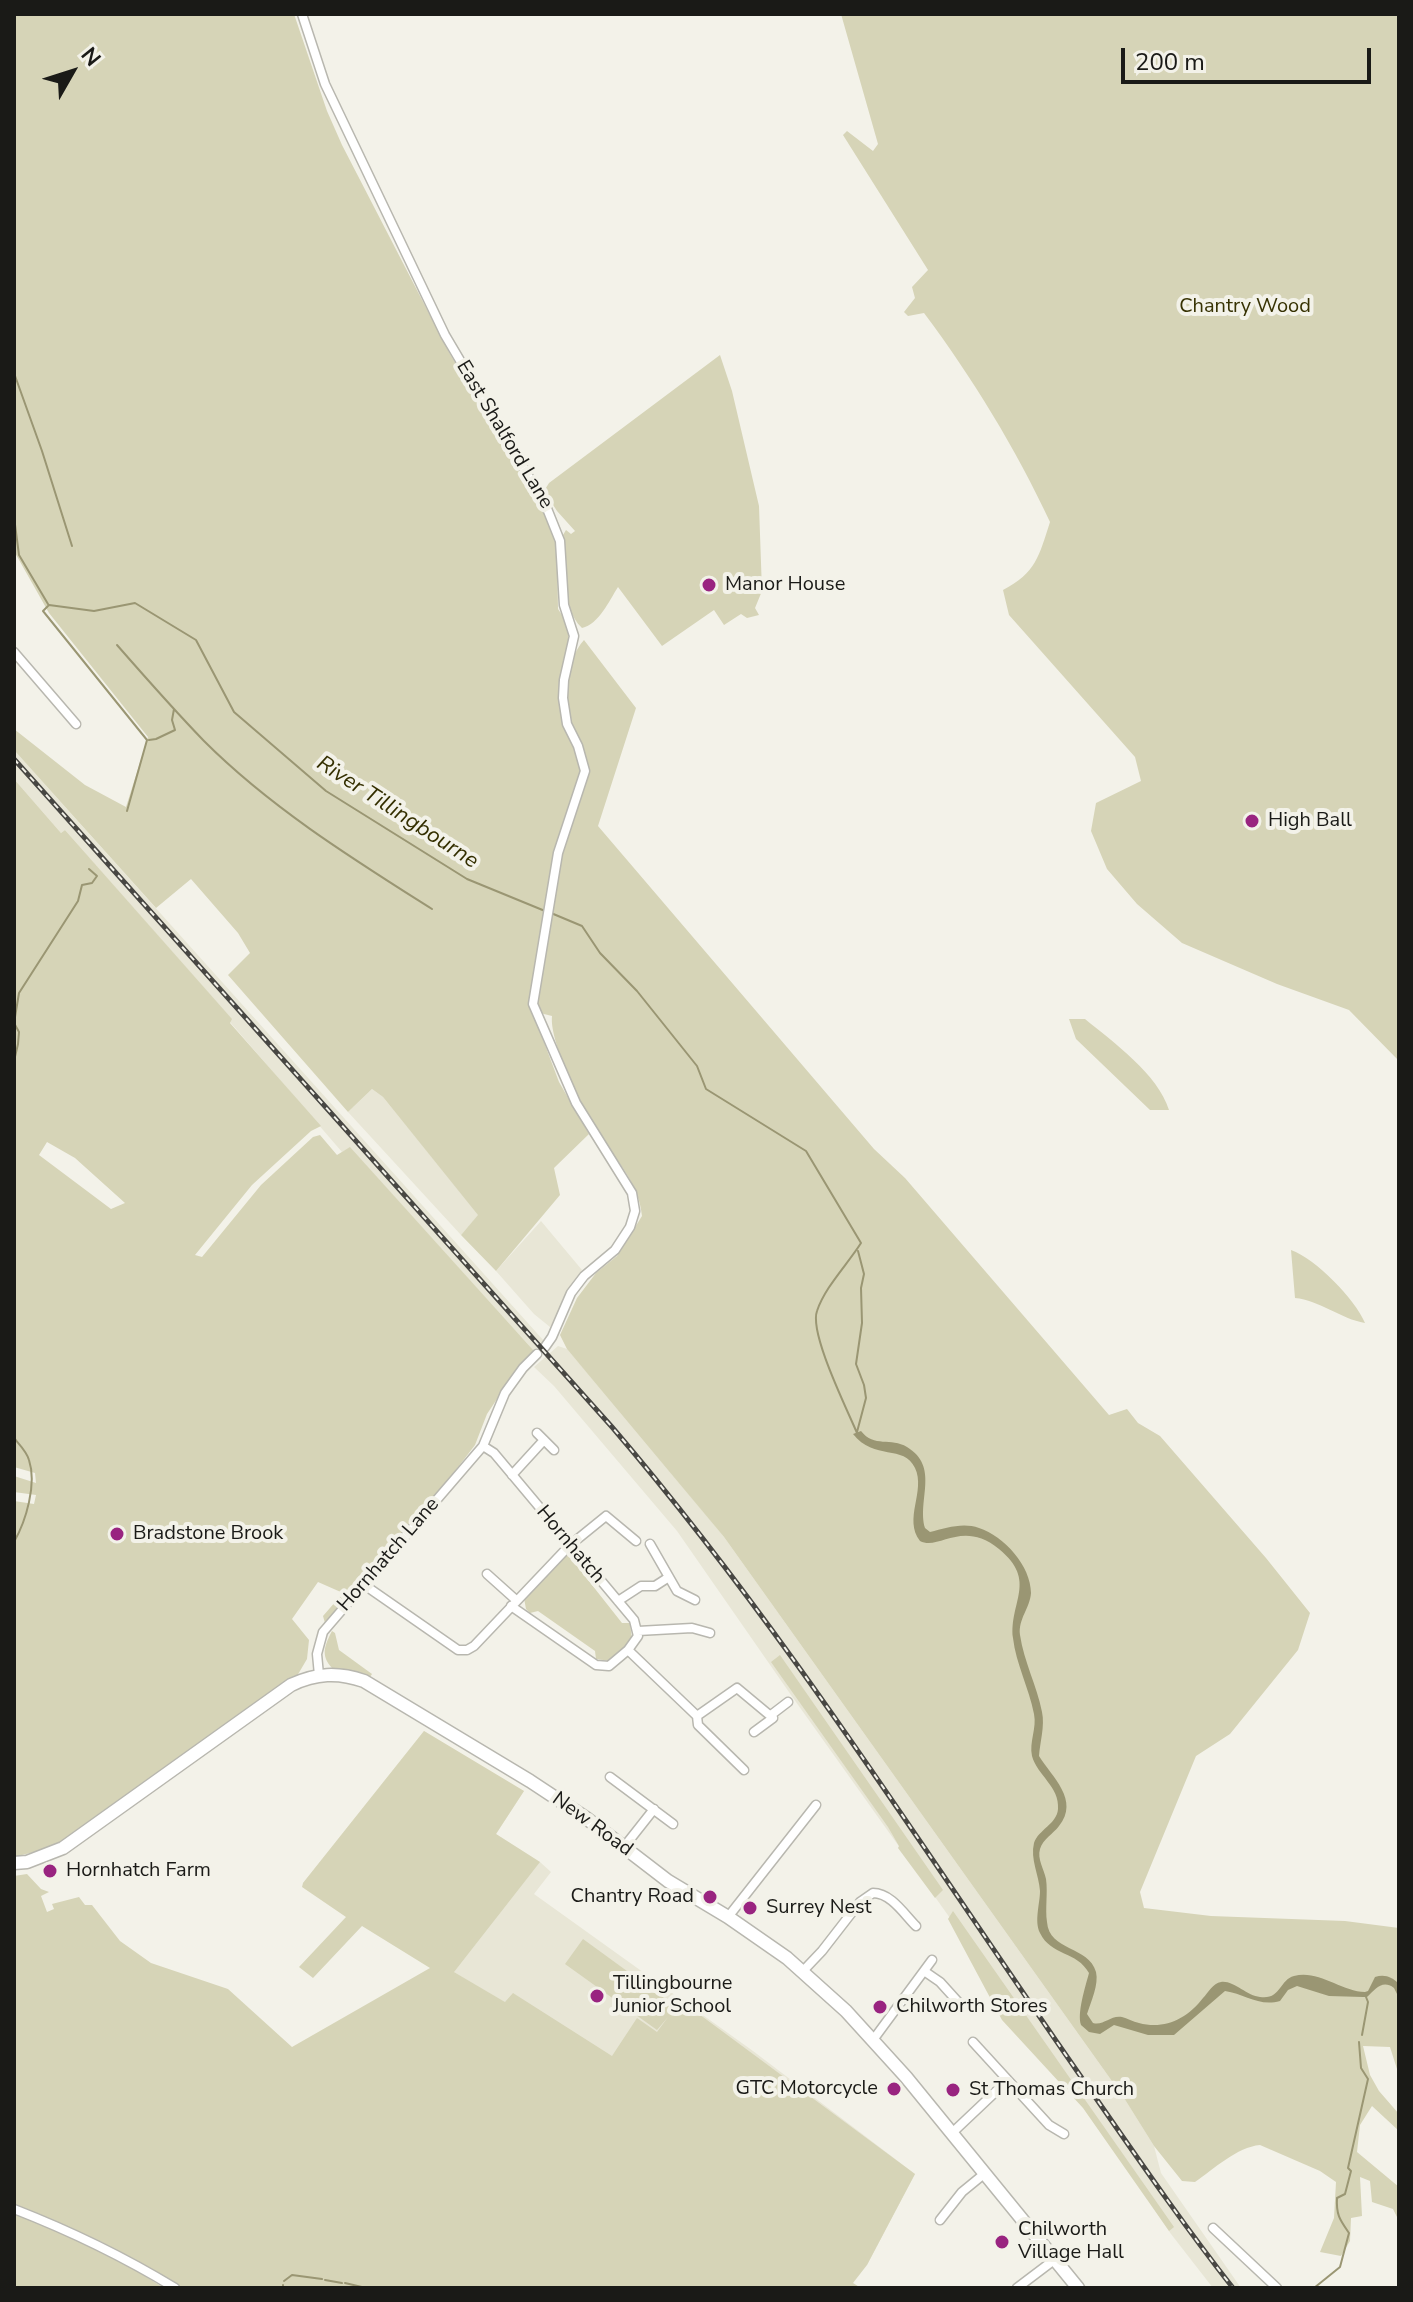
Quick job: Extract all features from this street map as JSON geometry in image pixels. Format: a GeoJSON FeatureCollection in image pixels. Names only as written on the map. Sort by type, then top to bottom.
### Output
{"type":"FeatureCollection","features":[{"type":"Feature","properties":{"kind":"main road","name":"New Road"},"geometry":{"type":"LineString","coordinates":[[319,1675],[353,1678],[383,1692],[530,1781],[586,1818],[668,1881],[728,1917],[803,1971],[873,2040],[1078,2288]]}},
{"type":"Feature","properties":{"kind":"main road"},"geometry":{"type":"LineString","coordinates":[[14,1863],[36,1859],[63,1848],[291,1685],[319,1675]]}},
{"type":"Feature","properties":{"kind":"street","name":"East Shalford Lane"},"geometry":{"type":"LineString","coordinates":[[302,14],[325,84],[433,312],[482,401],[546,506],[560,541],[564,605],[574,636],[563,698],[567,724],[578,746],[585,771],[558,853],[547,904],[534,1010],[576,1103],[632,1193],[635,1211],[630,1227],[615,1250],[584,1276],[571,1293],[545,1347]]}},
{"type":"Feature","properties":{"kind":"street"},"geometry":{"type":"LineString","coordinates":[[14,652],[76,724]]}},
{"type":"Feature","properties":{"kind":"street"},"geometry":{"type":"LineString","coordinates":[[483,1446],[505,1393],[537,1354]]}},
{"type":"Feature","properties":{"kind":"street"},"geometry":{"type":"LineString","coordinates":[[537,1433],[554,1450]]}},
{"type":"Feature","properties":{"kind":"street"},"geometry":{"type":"LineString","coordinates":[[512,1475],[544,1440]]}},
{"type":"Feature","properties":{"kind":"street","name":"Hornhatch"},"geometry":{"type":"LineString","coordinates":[[483,1446],[494,1453],[634,1620],[638,1631]]}},
{"type":"Feature","properties":{"kind":"street","name":"Hornhatch Lane"},"geometry":{"type":"LineString","coordinates":[[319,1675],[317,1654],[323,1632],[483,1446]]}},
{"type":"Feature","properties":{"kind":"street"},"geometry":{"type":"LineString","coordinates":[[363,1584],[458,1650],[467,1650],[569,1546],[606,1516],[636,1541]]}},
{"type":"Feature","properties":{"kind":"street"},"geometry":{"type":"LineString","coordinates":[[650,1544],[677,1591],[695,1600]]}},
{"type":"Feature","properties":{"kind":"street"},"geometry":{"type":"LineString","coordinates":[[487,1574],[514,1603],[596,1665],[609,1666],[636,1641],[638,1631],[692,1628],[710,1633]]}},
{"type":"Feature","properties":{"kind":"street"},"geometry":{"type":"LineString","coordinates":[[618,1601],[641,1586],[655,1586],[669,1577]]}},
{"type":"Feature","properties":{"kind":"street"},"geometry":{"type":"LineString","coordinates":[[628,1650],[697,1716],[698,1725],[744,1770]]}},
{"type":"Feature","properties":{"kind":"street"},"geometry":{"type":"LineString","coordinates":[[697,1716],[737,1688],[771,1715]]}},
{"type":"Feature","properties":{"kind":"street"},"geometry":{"type":"LineString","coordinates":[[771,1715],[788,1702]]}},
{"type":"Feature","properties":{"kind":"street"},"geometry":{"type":"LineString","coordinates":[[754,1732],[773,1718],[771,1715]]}},
{"type":"Feature","properties":{"kind":"street"},"geometry":{"type":"LineString","coordinates":[[610,1777],[673,1824]]}},
{"type":"Feature","properties":{"kind":"street"},"geometry":{"type":"LineString","coordinates":[[728,1917],[816,1805]]}},
{"type":"Feature","properties":{"kind":"street"},"geometry":{"type":"LineString","coordinates":[[624,1847],[654,1809]]}},
{"type":"Feature","properties":{"kind":"street"},"geometry":{"type":"LineString","coordinates":[[803,1971],[860,1902],[878,1888],[916,1926]]}},
{"type":"Feature","properties":{"kind":"street"},"geometry":{"type":"LineString","coordinates":[[873,2040],[932,1960]]}},
{"type":"Feature","properties":{"kind":"street"},"geometry":{"type":"LineString","coordinates":[[924,1971],[940,1982],[959,2003]]}},
{"type":"Feature","properties":{"kind":"street"},"geometry":{"type":"LineString","coordinates":[[973,2042],[1049,2125],[1064,2134]]}},
{"type":"Feature","properties":{"kind":"street"},"geometry":{"type":"LineString","coordinates":[[952,2133],[1007,2081]]}},
{"type":"Feature","properties":{"kind":"street"},"geometry":{"type":"LineString","coordinates":[[940,2220],[962,2192],[984,2174]]}},
{"type":"Feature","properties":{"kind":"street"},"geometry":{"type":"LineString","coordinates":[[14,2209],[83,2236],[175,2288]]}},
{"type":"Feature","properties":{"kind":"street"},"geometry":{"type":"LineString","coordinates":[[1213,2228],[1277,2288]]}},
{"type":"Feature","properties":{"kind":"street"},"geometry":{"type":"LineString","coordinates":[[1017,2288],[1054,2260]]}},
{"type":"Feature","properties":{"kind":"shaded area"},"geometry":{"type":"Polygon","coordinates":[[[14,750],[544,1341],[534,1351],[350,1148],[342,1152],[230,1022],[231,1019],[65,830],[61,833],[14,779],[14,750]]]}},
{"type":"Feature","properties":{"kind":"shaded area"},"geometry":{"type":"Polygon","coordinates":[[[372,1089],[383,1097],[479,1215],[461,1235],[348,1112],[372,1089]]]}},
{"type":"Feature","properties":{"kind":"shaded area"},"geometry":{"type":"Polygon","coordinates":[[[541,1221],[582,1270],[563,1298],[550,1327],[534,1314],[496,1271],[541,1221]]]}},
{"type":"Feature","properties":{"kind":"shaded area"},"geometry":{"type":"Polygon","coordinates":[[[558,1346],[567,1349],[621,1411],[724,1537],[1124,2098],[1154,2146],[1161,2173],[1241,2288],[1213,2288],[1171,2234],[1094,2120],[677,1531],[554,1386],[534,1367],[558,1346]]]}},
{"type":"Feature","properties":{"kind":"shaded area"},"geometry":{"type":"Polygon","coordinates":[[[861,1431],[871,1439],[907,1447],[923,1464],[925,1528],[930,1532],[967,1526],[988,1532],[1014,1553],[1030,1583],[1029,1604],[1020,1635],[1042,1712],[1039,1756],[1062,1789],[1067,1807],[1059,1826],[1043,1842],[1039,1853],[1046,1879],[1047,1922],[1055,1938],[1086,1957],[1096,1972],[1096,1987],[1087,2014],[1093,2023],[1122,2017],[1148,2025],[1166,2024],[1190,2012],[1218,1983],[1230,1983],[1255,1996],[1267,1997],[1276,1993],[1289,1978],[1303,1975],[1365,1992],[1375,1977],[1388,1977],[1399,1984],[1399,1998],[1394,1988],[1386,1985],[1379,1986],[1367,1997],[1329,1996],[1297,1986],[1288,1990],[1280,2001],[1272,2002],[1225,1991],[1174,2035],[1148,2035],[1114,2025],[1100,2034],[1089,2032],[1081,2025],[1081,2007],[1089,1973],[1078,1961],[1051,1946],[1040,1933],[1037,1923],[1040,1891],[1033,1855],[1034,1843],[1057,1814],[1058,1801],[1032,1756],[1034,1714],[1013,1638],[1020,1582],[1017,1571],[999,1549],[974,1536],[927,1543],[920,1541],[914,1524],[918,1486],[915,1468],[904,1456],[861,1442],[853,1434],[861,1431]]]}},
{"type":"Feature","properties":{"kind":"shaded area","name":"Tillingbourne Junior School"},"geometry":{"type":"Polygon","coordinates":[[[424,1731],[524,1791],[496,1834],[551,1872],[534,1894],[753,2051],[915,2174],[867,2265],[514,1994],[506,2003],[303,1883],[424,1731]]]}},
{"type":"Feature","properties":{"kind":"green space"},"geometry":{"type":"Polygon","coordinates":[[[14,14],[294,14],[342,145],[450,354],[537,498],[555,536],[558,609],[569,634],[559,694],[564,727],[569,670],[584,640],[636,708],[598,826],[874,1149],[905,1178],[1109,1415],[1127,1409],[1138,1423],[1160,1436],[1310,1613],[1298,1650],[1230,1734],[1196,1756],[1140,1892],[1144,1908],[1211,1916],[1345,1921],[1399,1928],[1399,2069],[1390,2047],[1363,2046],[1370,2075],[1399,2114],[1399,2131],[1372,2106],[1360,2125],[1357,2152],[1399,2187],[1399,2221],[1393,2209],[1372,2202],[1370,2181],[1360,2177],[1362,2216],[1351,2218],[1350,2241],[1341,2256],[1320,2252],[1334,2218],[1336,2182],[1320,2171],[1260,2145],[1234,2154],[1195,2182],[1182,2181],[1154,2146],[1124,2098],[724,1537],[567,1349],[560,1335],[577,1298],[596,1273],[617,1256],[642,1216],[633,1185],[603,1140],[570,1079],[556,1044],[552,1016],[540,1013],[537,1004],[546,929],[541,930],[530,1005],[559,1082],[589,1134],[554,1168],[560,1195],[496,1271],[461,1235],[478,1215],[383,1097],[372,1089],[348,1112],[228,975],[250,953],[238,933],[191,879],[156,908],[14,750],[14,729],[85,785],[126,807],[148,737],[49,613],[14,551],[14,14]]]}},
{"type":"Feature","properties":{"kind":"green space","name":"Chantry Wood"},"geometry":{"type":"Polygon","coordinates":[[[841,14],[1399,14],[1399,1061],[1349,1010],[1277,984],[1182,943],[1137,904],[1107,869],[1091,831],[1096,803],[1141,781],[1135,757],[1009,615],[1003,590],[1023,577],[1035,562],[1050,522],[1008,441],[942,337],[924,313],[908,316],[904,312],[915,298],[912,287],[928,270],[843,135],[847,131],[873,151],[878,144],[841,14]]]}},
{"type":"Feature","properties":{"kind":"green space"},"geometry":{"type":"Polygon","coordinates":[[[720,355],[732,391],[759,506],[762,591],[755,608],[759,615],[747,618],[741,614],[724,625],[714,610],[662,646],[618,587],[598,617],[582,628],[570,608],[566,584],[563,535],[566,530],[571,534],[575,531],[544,491],[549,483],[720,355]]]}},
{"type":"Feature","properties":{"kind":"green space"},"geometry":{"type":"Polygon","coordinates":[[[14,779],[61,833],[65,830],[232,1019],[230,1023],[321,1126],[311,1131],[252,1185],[195,1255],[202,1257],[261,1185],[313,1137],[320,1135],[337,1155],[350,1147],[534,1351],[513,1375],[487,1414],[475,1445],[442,1488],[325,1623],[323,1616],[343,1593],[318,1582],[292,1619],[309,1640],[307,1659],[297,1676],[54,1847],[14,1857],[14,1501],[34,1504],[36,1495],[14,1492],[14,1476],[36,1483],[35,1473],[14,1467],[14,779]],[[47,1142],[39,1155],[111,1209],[125,1203],[75,1158],[47,1142]]]}},
{"type":"Feature","properties":{"kind":"green space"},"geometry":{"type":"Polygon","coordinates":[[[1069,1019],[1085,1019],[1121,1048],[1145,1071],[1169,1110],[1150,1110],[1076,1039],[1069,1019]]]}},
{"type":"Feature","properties":{"kind":"green space"},"geometry":{"type":"Polygon","coordinates":[[[1291,1250],[1312,1262],[1334,1281],[1365,1323],[1295,1298],[1291,1250]]]}},
{"type":"Feature","properties":{"kind":"green space"},"geometry":{"type":"Polygon","coordinates":[[[569,1553],[622,1623],[630,1623],[632,1639],[610,1661],[596,1659],[595,1651],[538,1611],[530,1613],[526,1609],[524,1598],[569,1553]]]}},
{"type":"Feature","properties":{"kind":"green space"},"geometry":{"type":"Polygon","coordinates":[[[332,1631],[339,1650],[372,1674],[370,1677],[332,1668],[325,1650],[332,1631]]]}},
{"type":"Feature","properties":{"kind":"green space"},"geometry":{"type":"Polygon","coordinates":[[[780,1655],[943,1890],[935,1898],[771,1662],[780,1655]]]}},
{"type":"Feature","properties":{"kind":"green space"},"geometry":{"type":"Polygon","coordinates":[[[424,1731],[524,1791],[496,1834],[540,1862],[454,1972],[505,2002],[513,1993],[612,2056],[637,2018],[657,2032],[668,2017],[657,2030],[565,1964],[583,1939],[675,2006],[680,2000],[915,2174],[867,2265],[853,2283],[861,2288],[180,2288],[100,2241],[94,2244],[164,2288],[14,2288],[14,1876],[27,1874],[41,1889],[49,1892],[41,1896],[47,1912],[54,1909],[52,1904],[79,1897],[85,1905],[92,1905],[120,1941],[151,1963],[228,1989],[292,2047],[430,1968],[362,1926],[313,1978],[299,1967],[346,1917],[302,1887],[303,1883],[424,1731]]]}},
{"type":"Feature","properties":{"kind":"green space"},"geometry":{"type":"Polygon","coordinates":[[[953,1911],[1174,2227],[1169,2231],[1083,2108],[1002,2020],[948,1919],[953,1911]]]}},
{"type":"Feature","properties":{"kind":"waterway"},"geometry":{"type":"LineString","coordinates":[[14,373],[72,546]]}},
{"type":"Feature","properties":{"kind":"waterway","name":"River Tillingbourne"},"geometry":{"type":"LineString","coordinates":[[14,517],[19,555],[48,604]]}},
{"type":"Feature","properties":{"kind":"waterway","name":"River Tillingbourne"},"geometry":{"type":"LineString","coordinates":[[49,605],[94,611],[135,603],[196,640],[234,712],[326,791],[467,879],[545,911]]}},
{"type":"Feature","properties":{"kind":"waterway"},"geometry":{"type":"LineString","coordinates":[[48,606],[43,611],[147,740],[127,811]]}},
{"type":"Feature","properties":{"kind":"waterway"},"geometry":{"type":"LineString","coordinates":[[117,645],[204,741],[257,788],[343,852],[432,909]]}},
{"type":"Feature","properties":{"kind":"waterway"},"geometry":{"type":"LineString","coordinates":[[149,740],[175,730],[172,720],[174,709]]}},
{"type":"Feature","properties":{"kind":"waterway"},"geometry":{"type":"LineString","coordinates":[[14,1061],[19,1032],[14,1023],[19,993],[78,901],[82,885],[92,883],[97,876],[89,869]]}},
{"type":"Feature","properties":{"kind":"waterway","name":"River Tillingbourne"},"geometry":{"type":"LineString","coordinates":[[551,913],[582,926],[600,953],[637,991],[697,1066],[706,1089],[806,1151],[861,1243],[825,1293],[816,1322],[824,1353],[857,1433]]}},
{"type":"Feature","properties":{"kind":"waterway"},"geometry":{"type":"LineString","coordinates":[[857,1432],[866,1398],[856,1364],[864,1274],[858,1251]]}},
{"type":"Feature","properties":{"kind":"waterway"},"geometry":{"type":"LineString","coordinates":[[14,1438],[28,1457],[32,1480],[23,1524],[14,1542]]}},
{"type":"Feature","properties":{"kind":"waterway"},"geometry":{"type":"LineString","coordinates":[[1362,2035],[1368,2002],[1366,1997]]}},
{"type":"Feature","properties":{"kind":"waterway"},"geometry":{"type":"LineString","coordinates":[[1314,2288],[1340,2267],[1349,2233],[1339,2217],[1337,2198],[1345,2194],[1351,2171],[1348,2168],[1368,2079],[1361,2068],[1359,2042]]}},
{"type":"Feature","properties":{"kind":"waterway"},"geometry":{"type":"LineString","coordinates":[[284,2281],[292,2275],[322,2279]]}},
{"type":"Feature","properties":{"kind":"waterway"},"geometry":{"type":"LineString","coordinates":[[325,2280],[342,2283]]}},
{"type":"Feature","properties":{"kind":"waterway"},"geometry":{"type":"LineString","coordinates":[[345,2283],[366,2288]]}},
{"type":"Feature","properties":{"kind":"railway"},"geometry":{"type":"LineString","coordinates":[[14,759],[612,1427],[675,1504],[853,1743],[1134,2153],[1233,2288]]}},
{"type":"Feature","properties":{"kind":"place","name":"Manor House"},"geometry":{"type":"Point","coordinates":[709,585]}},
{"type":"Feature","properties":{"kind":"place","name":"High Ball"},"geometry":{"type":"Point","coordinates":[1252,821]}},
{"type":"Feature","properties":{"kind":"place","name":"Bradstone Brook"},"geometry":{"type":"Point","coordinates":[117,1534]}},
{"type":"Feature","properties":{"kind":"place","name":"Hornhatch Farm"},"geometry":{"type":"Point","coordinates":[50,1871]}},
{"type":"Feature","properties":{"kind":"place","name":"Chantry Road"},"geometry":{"type":"Point","coordinates":[710,1897]}},
{"type":"Feature","properties":{"kind":"place","name":"Surrey Nest"},"geometry":{"type":"Point","coordinates":[750,1908]}},
{"type":"Feature","properties":{"kind":"place","name":"Tillingbourne Junior School"},"geometry":{"type":"Point","coordinates":[597,1996]}},
{"type":"Feature","properties":{"kind":"place","name":"Chilworth Stores"},"geometry":{"type":"Point","coordinates":[880,2007]}},
{"type":"Feature","properties":{"kind":"place","name":"GTC Motorcycle"},"geometry":{"type":"Point","coordinates":[894,2089]}},
{"type":"Feature","properties":{"kind":"place","name":"St Thomas Church"},"geometry":{"type":"Point","coordinates":[953,2090]}},
{"type":"Feature","properties":{"kind":"place","name":"Chilworth Village Hall"},"geometry":{"type":"Point","coordinates":[1002,2242]}}]}
